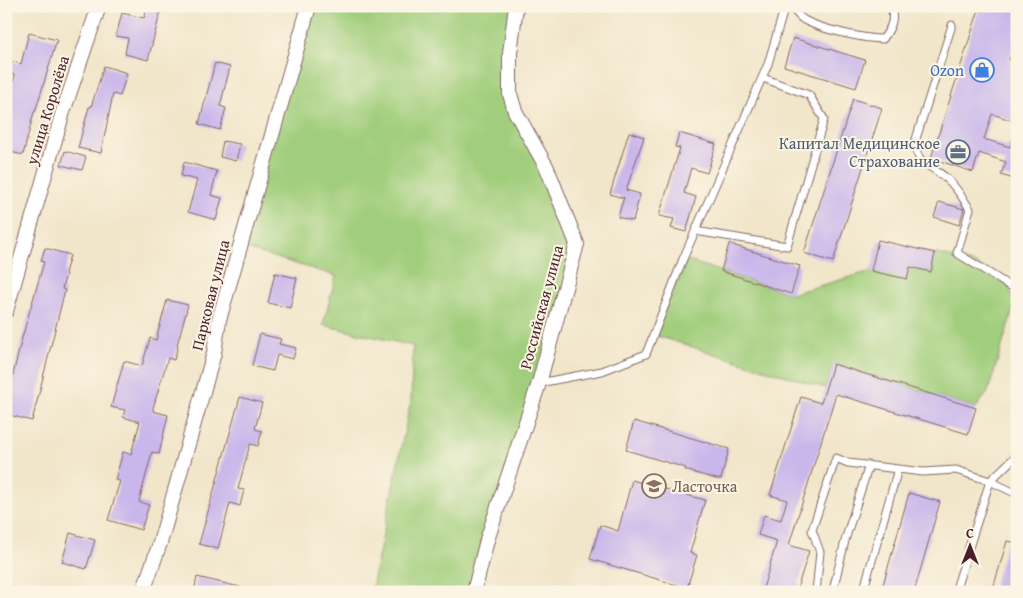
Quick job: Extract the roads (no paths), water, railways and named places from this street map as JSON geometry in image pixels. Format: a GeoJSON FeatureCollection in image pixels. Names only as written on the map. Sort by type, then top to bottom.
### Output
{"type":"FeatureCollection","features":[{"type":"Feature","properties":{"kind":"street","name":"улица Королёва"},"geometry":{"type":"LineString","coordinates":[[6,311],[62,115],[99,6]]}},
{"type":"Feature","properties":{"kind":"street","name":"Парковая улица"},"geometry":{"type":"LineString","coordinates":[[143,592],[160,543],[214,353],[219,320],[309,6]]}},
{"type":"Feature","properties":{"kind":"street","name":"Российская улица"},"geometry":{"type":"LineString","coordinates":[[474,592],[486,540],[539,383],[577,244],[546,168],[515,111],[510,94],[510,53],[516,6]]}},
{"type":"Feature","properties":{"kind":"lane"},"geometry":{"type":"LineString","coordinates":[[539,383],[602,370],[646,354],[680,266],[763,78],[785,6]]}},
{"type":"Feature","properties":{"kind":"lane"},"geometry":{"type":"LineString","coordinates":[[790,6],[803,19],[833,30],[874,39],[883,39],[892,27],[894,16],[891,6]]}},
{"type":"Feature","properties":{"kind":"lane"},"geometry":{"type":"LineString","coordinates":[[952,25],[915,142],[915,152],[922,161],[947,178],[970,209],[957,253],[1008,285],[1017,288]]}},
{"type":"Feature","properties":{"kind":"lane"},"geometry":{"type":"LineString","coordinates":[[695,231],[787,246],[824,119],[809,95],[763,78]]}},
{"type":"Feature","properties":{"kind":"lane"},"geometry":{"type":"LineString","coordinates":[[955,592],[990,481],[1017,455]]}},
{"type":"Feature","properties":{"kind":"lane"},"geometry":{"type":"LineString","coordinates":[[816,592],[820,552],[812,530],[836,458],[848,463],[924,472],[956,470],[990,481],[1017,494]]}},
{"type":"Feature","properties":{"kind":"lane"},"geometry":{"type":"LineString","coordinates":[[833,591],[846,537],[869,466]]}},
{"type":"Feature","properties":{"kind":"lane"},"geometry":{"type":"LineString","coordinates":[[863,592],[898,469]]}},
{"type":"Feature","properties":{"kind":"place","name":"Ozon"},"geometry":{"type":"Point","coordinates":[982,70]}},
{"type":"Feature","properties":{"kind":"place","name":"Капитал Медицинское Страхование"},"geometry":{"type":"Point","coordinates":[958,152]}},
{"type":"Feature","properties":{"kind":"place","name":"Ласточка"},"geometry":{"type":"Point","coordinates":[654,486]}}]}
